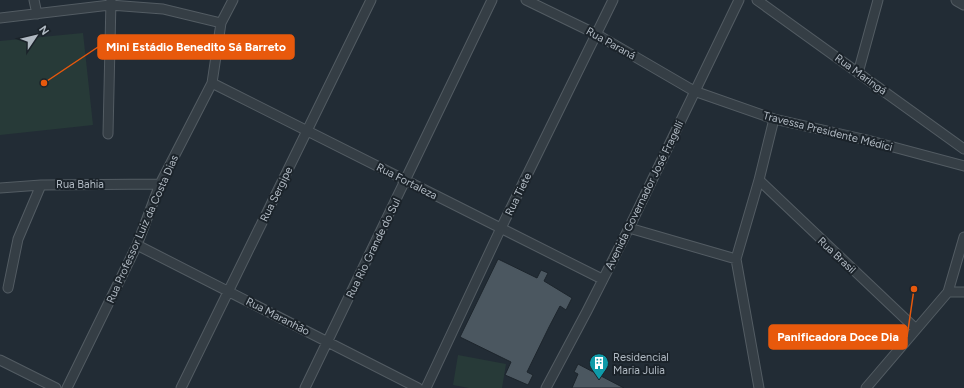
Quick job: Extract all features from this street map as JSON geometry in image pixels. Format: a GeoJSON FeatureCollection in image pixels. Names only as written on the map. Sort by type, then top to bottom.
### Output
{"type":"FeatureCollection","features":[{"type":"Feature","properties":{"kind":"street"},"geometry":{"type":"LineString","coordinates":[[34,0],[37,14]]}},
{"type":"Feature","properties":{"kind":"street","name":"Rua Professor Luiz da Costa Dias"},"geometry":{"type":"LineString","coordinates":[[67,388],[137,245],[160,184],[212,83],[221,23],[233,0]]}},
{"type":"Feature","properties":{"kind":"street","name":"Rua Sergipe"},"geometry":{"type":"LineString","coordinates":[[181,388],[371,0]]}},
{"type":"Feature","properties":{"kind":"street","name":"Rua Rio Grande do Sul"},"geometry":{"type":"LineString","coordinates":[[305,388],[492,0]]}},
{"type":"Feature","properties":{"kind":"street","name":"Rua Paraná"},"geometry":{"type":"LineString","coordinates":[[526,0],[596,34],[694,91]]}},
{"type":"Feature","properties":{"kind":"street","name":"Rua Tiete"},"geometry":{"type":"LineString","coordinates":[[426,388],[613,0]]}},
{"type":"Feature","properties":{"kind":"street","name":"Avenida Governador José Fragelli"},"geometry":{"type":"LineString","coordinates":[[546,388],[629,228],[739,0]]}},
{"type":"Feature","properties":{"kind":"street","name":"Rua Maringá"},"geometry":{"type":"LineString","coordinates":[[757,0],[964,149]]}},
{"type":"Feature","properties":{"kind":"street"},"geometry":{"type":"LineString","coordinates":[[858,73],[878,0]]}},
{"type":"Feature","properties":{"kind":"street"},"geometry":{"type":"LineString","coordinates":[[956,0],[964,4]]}},
{"type":"Feature","properties":{"kind":"street"},"geometry":{"type":"LineString","coordinates":[[108,134],[111,3]]}},
{"type":"Feature","properties":{"kind":"street"},"geometry":{"type":"LineString","coordinates":[[0,18],[111,3],[163,9],[221,23]]}},
{"type":"Feature","properties":{"kind":"street","name":"Rua Fortaleza"},"geometry":{"type":"LineString","coordinates":[[212,83],[602,279]]}},
{"type":"Feature","properties":{"kind":"street","name":"Travessa Presidente Médici"},"geometry":{"type":"LineString","coordinates":[[694,91],[774,119],[867,140],[964,166]]}},
{"type":"Feature","properties":{"kind":"street"},"geometry":{"type":"LineString","coordinates":[[759,388],[736,259],[759,180],[774,119]]}},
{"type":"Feature","properties":{"kind":"street","name":"Rua Brasil"},"geometry":{"type":"LineString","coordinates":[[759,180],[916,329]]}},
{"type":"Feature","properties":{"kind":"street","name":"Rua Bahia"},"geometry":{"type":"LineString","coordinates":[[0,188],[41,185],[160,184]]}},
{"type":"Feature","properties":{"kind":"street"},"geometry":{"type":"LineString","coordinates":[[8,288],[18,239],[41,185]]}},
{"type":"Feature","properties":{"kind":"street"},"geometry":{"type":"LineString","coordinates":[[629,228],[736,259]]}},
{"type":"Feature","properties":{"kind":"street"},"geometry":{"type":"LineString","coordinates":[[866,388],[948,292],[964,237]]}},
{"type":"Feature","properties":{"kind":"street","name":"Rua Maranhão"},"geometry":{"type":"LineString","coordinates":[[137,245],[418,388]]}},
{"type":"Feature","properties":{"kind":"street"},"geometry":{"type":"LineString","coordinates":[[948,292],[964,292]]}},
{"type":"Feature","properties":{"kind":"street"},"geometry":{"type":"LineString","coordinates":[[0,360],[56,388]]}},
{"type":"Feature","properties":{"kind":"green space"},"geometry":{"type":"Polygon","coordinates":[[[83,33],[93,125],[0,135],[0,41],[83,33]]]}},
{"type":"Feature","properties":{"kind":"green space"},"geometry":{"type":"Polygon","coordinates":[[[458,355],[506,364],[502,388],[469,388],[453,385],[458,355]]]}},
{"type":"Feature","properties":{"kind":"building"},"geometry":{"type":"Polygon","coordinates":[[[498,259],[537,278],[541,270],[548,273],[544,281],[572,298],[566,310],[560,306],[549,327],[527,372],[533,375],[528,385],[505,375],[511,362],[460,337],[498,259]]]}},
{"type":"Feature","properties":{"kind":"building","name":"Residencial Maria Julia"},"geometry":{"type":"Polygon","coordinates":[[[578,364],[624,388],[572,388],[578,374],[574,372],[578,364]]]}},
{"type":"Feature","properties":{"kind":"place","name":"Mini Estádio Benedito Sá Barreto"},"geometry":{"type":"Point","coordinates":[44,83]}},
{"type":"Feature","properties":{"kind":"place","name":"Panificadora Doce Dia"},"geometry":{"type":"Point","coordinates":[914,289]}},
{"type":"Feature","properties":{"kind":"place","name":"Residencial Maria Julia"},"geometry":{"type":"Point","coordinates":[599,380]}}]}
